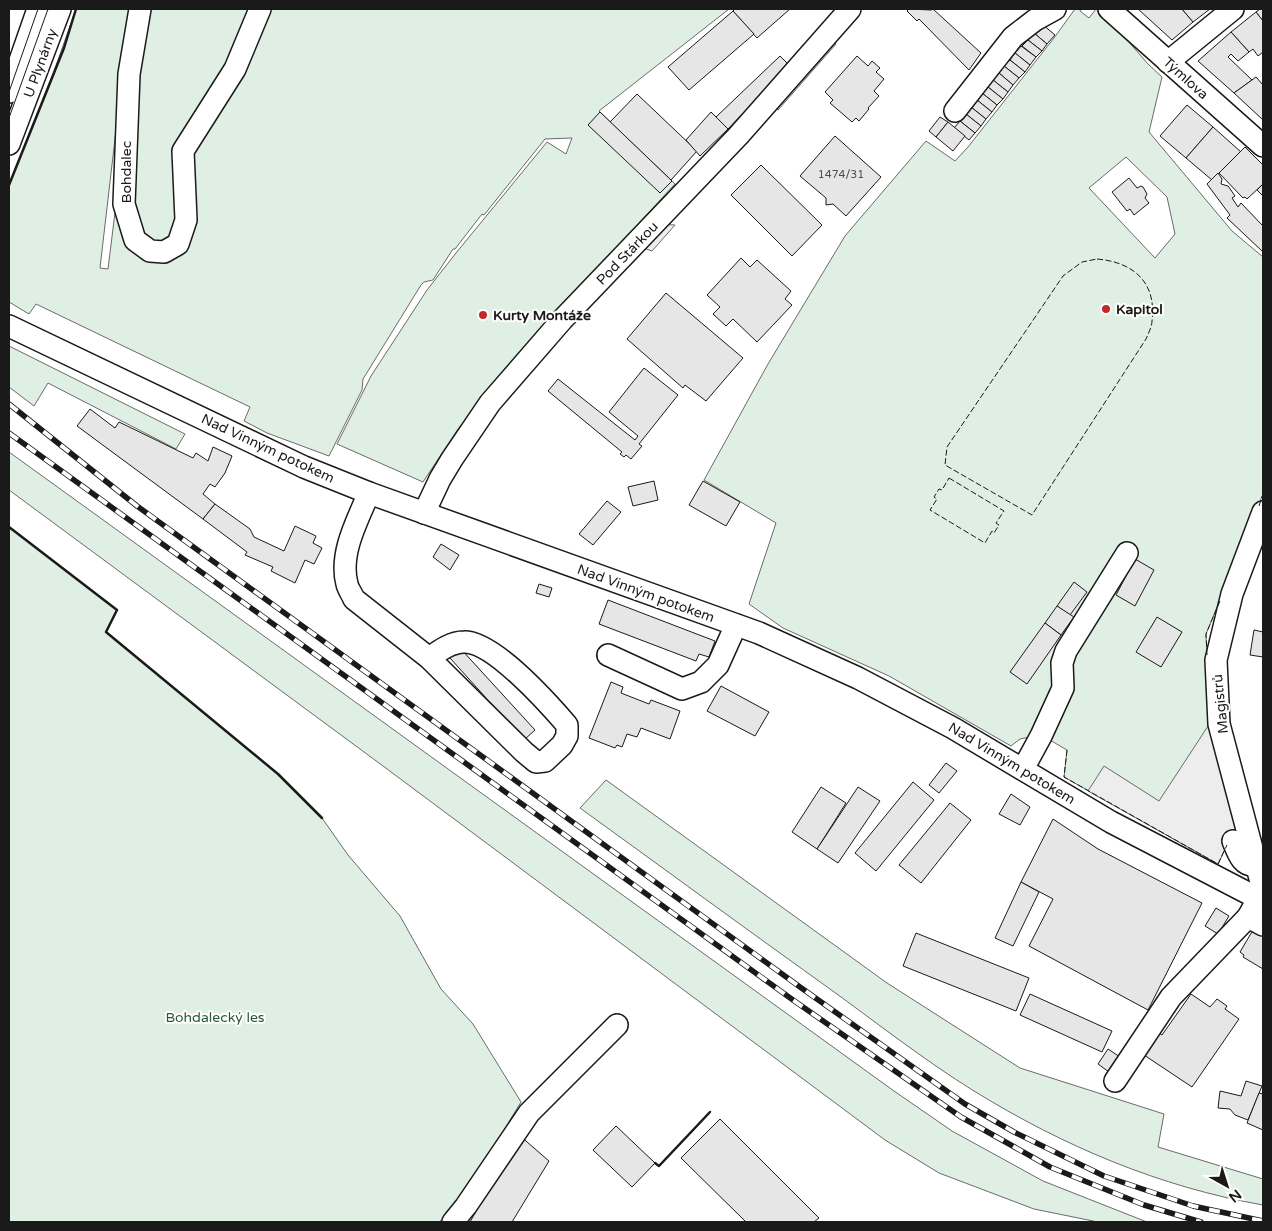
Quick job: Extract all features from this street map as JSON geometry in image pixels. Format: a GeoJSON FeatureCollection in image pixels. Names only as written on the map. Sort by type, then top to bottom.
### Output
{"type":"FeatureCollection","features":[{"type":"Feature","properties":{"kind":"street","name":"U Plynárny"},"geometry":{"type":"LineString","coordinates":[[9,62],[23,22],[32,9]]}},
{"type":"Feature","properties":{"kind":"street"},"geometry":{"type":"LineString","coordinates":[[9,92],[38,9]]}},
{"type":"Feature","properties":{"kind":"street","name":"U Plynárny"},"geometry":{"type":"LineString","coordinates":[[9,144],[60,9]]}},
{"type":"Feature","properties":{"kind":"street","name":"Bohdalec"},"geometry":{"type":"LineString","coordinates":[[140,9],[128,74],[124,204],[135,240],[150,251],[164,252],[178,244],[186,220],[183,151],[235,69],[260,9]]}},
{"type":"Feature","properties":{"kind":"street","name":"Pod Stárkou"},"geometry":{"type":"LineString","coordinates":[[424,513],[452,459],[490,403],[562,320],[738,136],[850,9]]}},
{"type":"Feature","properties":{"kind":"street"},"geometry":{"type":"LineString","coordinates":[[955,111],[1013,37],[1035,20],[1055,9]]}},
{"type":"Feature","properties":{"kind":"street","name":"Týmlova"},"geometry":{"type":"LineString","coordinates":[[1109,9],[1263,146]]}},
{"type":"Feature","properties":{"kind":"street"},"geometry":{"type":"LineString","coordinates":[[1168,62],[1233,9]]}},
{"type":"Feature","properties":{"kind":"street","name":"Nad Vinným potokem"},"geometry":{"type":"LineString","coordinates":[[9,326],[304,467],[369,493],[759,633],[858,678],[953,728],[1258,910]]}},
{"type":"Feature","properties":{"kind":"street"},"geometry":{"type":"LineString","coordinates":[[369,493],[352,533],[345,567],[347,586],[354,599],[429,658],[536,762],[545,761],[562,744],[567,736],[566,725],[543,699],[506,664],[479,645],[464,642],[444,648],[429,658]]}},
{"type":"Feature","properties":{"kind":"street","name":"Magistrů"},"geometry":{"type":"LineString","coordinates":[[1258,910],[1262,886],[1219,724],[1216,660],[1232,594],[1263,512]]}},
{"type":"Feature","properties":{"kind":"street"},"geometry":{"type":"LineString","coordinates":[[1023,769],[1041,736],[1063,688],[1062,663],[1066,651],[1127,554]]}},
{"type":"Feature","properties":{"kind":"street"},"geometry":{"type":"LineString","coordinates":[[608,654],[682,689],[701,682],[718,665],[736,625]]}},
{"type":"Feature","properties":{"kind":"street"},"geometry":{"type":"LineString","coordinates":[[1233,841],[1244,864],[1249,866],[1256,865]]}},
{"type":"Feature","properties":{"kind":"street"},"geometry":{"type":"LineString","coordinates":[[1115,1081],[1171,997],[1258,910]]}},
{"type":"Feature","properties":{"kind":"street"},"geometry":{"type":"LineString","coordinates":[[453,1222],[466,1206],[529,1113],[617,1025]]}},
{"type":"Feature","properties":{"kind":"green space"},"geometry":{"type":"Polygon","coordinates":[[[76,9],[134,9],[123,70],[100,268],[108,269],[121,164],[123,232],[167,255],[189,158],[266,9],[729,9],[599,111],[675,184],[532,339],[458,429],[423,482],[337,444],[371,376],[427,290],[547,142],[566,154],[572,138],[545,139],[484,215],[482,214],[455,249],[453,249],[433,280],[424,282],[421,285],[363,379],[362,390],[329,456],[267,433],[244,421],[250,407],[36,304],[29,314],[9,302],[9,185],[53,74],[76,9]]]}},
{"type":"Feature","properties":{"kind":"green space"},"geometry":{"type":"Polygon","coordinates":[[[143,9],[254,9],[225,71],[196,118],[177,226],[173,238],[153,244],[135,229],[133,71],[143,9]]]}},
{"type":"Feature","properties":{"kind":"green space"},"geometry":{"type":"Polygon","coordinates":[[[1075,9],[1081,9],[1080,11],[1089,18],[1096,9],[1100,9],[1148,64],[1162,77],[1149,132],[1232,231],[1263,257],[1263,494],[1206,634],[1209,703],[1227,845],[1218,864],[1064,777],[1067,750],[1036,732],[1030,737],[1020,739],[1011,746],[889,676],[783,628],[749,604],[776,523],[704,480],[768,364],[845,236],[926,141],[955,161],[1075,9]],[[1126,157],[1089,188],[1155,258],[1175,234],[1167,197],[1126,157]]]}},
{"type":"Feature","properties":{"kind":"green space"},"geometry":{"type":"Polygon","coordinates":[[[9,346],[185,434],[176,449],[48,383],[34,406],[9,387],[9,346]]]}},
{"type":"Feature","properties":{"kind":"green space"},"geometry":{"type":"Polygon","coordinates":[[[9,452],[952,1131],[1043,1181],[1147,1222],[1098,1222],[1034,1209],[939,1173],[885,1140],[9,490],[9,452]]]}},
{"type":"Feature","properties":{"kind":"green space","name":"Bohdalecký les"},"geometry":{"type":"Polygon","coordinates":[[[9,527],[117,610],[106,632],[278,774],[322,818],[348,855],[400,916],[441,989],[473,1024],[521,1102],[457,1207],[439,1222],[9,1222],[9,527]]]}},
{"type":"Feature","properties":{"kind":"green space"},"geometry":{"type":"Polygon","coordinates":[[[606,780],[887,983],[1020,1068],[1164,1114],[1158,1147],[1263,1179],[1263,1205],[1187,1187],[1113,1162],[1042,1129],[955,1079],[580,808],[606,780]]]}},
{"type":"Feature","properties":{"kind":"shaded area"},"geometry":{"type":"Polygon","coordinates":[[[832,40],[836,44],[778,110],[773,106],[832,40]]]}},
{"type":"Feature","properties":{"kind":"shaded area"},"geometry":{"type":"Polygon","coordinates":[[[657,224],[675,225],[652,251],[643,248],[657,224]]]}},
{"type":"Feature","properties":{"kind":"shaded area"},"geometry":{"type":"Polygon","coordinates":[[[1212,720],[1239,838],[1227,845],[1218,864],[1088,791],[1104,766],[1159,801],[1212,720]]]}},
{"type":"Feature","properties":{"kind":"building"},"geometry":{"type":"Polygon","coordinates":[[[735,9],[790,9],[757,38],[733,11],[735,9]]]}},
{"type":"Feature","properties":{"kind":"building"},"geometry":{"type":"Polygon","coordinates":[[[909,9],[933,9],[981,53],[969,70],[919,19],[917,21],[907,11],[909,9]]]}},
{"type":"Feature","properties":{"kind":"building"},"geometry":{"type":"Polygon","coordinates":[[[1138,9],[1182,9],[1193,22],[1172,40],[1138,9]]]}},
{"type":"Feature","properties":{"kind":"building"},"geometry":{"type":"Polygon","coordinates":[[[1182,9],[1210,9],[1193,22],[1182,9]]]}},
{"type":"Feature","properties":{"kind":"building"},"geometry":{"type":"Polygon","coordinates":[[[1263,9],[1263,21],[1256,12],[1263,9]]]}},
{"type":"Feature","properties":{"kind":"building"},"geometry":{"type":"Polygon","coordinates":[[[733,11],[754,34],[689,90],[668,67],[733,11]]]}},
{"type":"Feature","properties":{"kind":"building"},"geometry":{"type":"Polygon","coordinates":[[[1256,12],[1263,21],[1263,52],[1258,56],[1253,49],[1249,52],[1231,32],[1256,12]]]}},
{"type":"Feature","properties":{"kind":"building"},"geometry":{"type":"Polygon","coordinates":[[[1042,24],[1055,35],[1047,44],[1034,33],[1042,24]]]}},
{"type":"Feature","properties":{"kind":"building"},"geometry":{"type":"Polygon","coordinates":[[[1231,32],[1249,52],[1238,61],[1231,54],[1228,57],[1252,80],[1234,93],[1198,61],[1231,32]]]}},
{"type":"Feature","properties":{"kind":"building"},"geometry":{"type":"Polygon","coordinates":[[[1034,33],[1047,44],[1042,51],[1028,40],[1034,33]]]}},
{"type":"Feature","properties":{"kind":"building"},"geometry":{"type":"Polygon","coordinates":[[[1028,40],[1042,51],[1036,57],[1022,46],[1028,40]]]}},
{"type":"Feature","properties":{"kind":"building"},"geometry":{"type":"Polygon","coordinates":[[[1021,46],[1036,57],[1030,65],[1015,53],[1021,46]]]}},
{"type":"Feature","properties":{"kind":"building"},"geometry":{"type":"Polygon","coordinates":[[[1015,53],[1030,65],[1025,72],[1010,60],[1015,53]]]}},
{"type":"Feature","properties":{"kind":"building"},"geometry":{"type":"Polygon","coordinates":[[[780,56],[789,65],[728,129],[716,117],[780,56]]]}},
{"type":"Feature","properties":{"kind":"building"},"geometry":{"type":"Polygon","coordinates":[[[857,56],[868,66],[872,61],[880,68],[876,72],[884,79],[874,91],[879,96],[859,121],[856,118],[852,122],[830,103],[833,100],[825,92],[857,56]]]}},
{"type":"Feature","properties":{"kind":"building"},"geometry":{"type":"Polygon","coordinates":[[[1010,60],[1025,72],[1019,78],[1004,66],[1010,60]]]}},
{"type":"Feature","properties":{"kind":"building"},"geometry":{"type":"Polygon","coordinates":[[[1004,66],[1019,78],[1013,85],[999,73],[1004,66]]]}},
{"type":"Feature","properties":{"kind":"building"},"geometry":{"type":"Polygon","coordinates":[[[999,73],[1013,85],[1008,92],[993,80],[999,73]]]}},
{"type":"Feature","properties":{"kind":"building"},"geometry":{"type":"Polygon","coordinates":[[[1256,77],[1263,85],[1263,120],[1234,93],[1256,77]]]}},
{"type":"Feature","properties":{"kind":"building"},"geometry":{"type":"Polygon","coordinates":[[[993,80],[1008,92],[1003,99],[988,87],[993,80]]]}},
{"type":"Feature","properties":{"kind":"building"},"geometry":{"type":"Polygon","coordinates":[[[988,87],[1003,99],[997,105],[982,93],[988,87]]]}},
{"type":"Feature","properties":{"kind":"building"},"geometry":{"type":"Polygon","coordinates":[[[982,93],[997,105],[992,112],[977,100],[982,93]]]}},
{"type":"Feature","properties":{"kind":"building"},"geometry":{"type":"Polygon","coordinates":[[[637,94],[697,151],[671,180],[610,122],[637,94]]]}},
{"type":"Feature","properties":{"kind":"building"},"geometry":{"type":"Polygon","coordinates":[[[977,100],[992,112],[986,119],[971,107],[977,100]]]}},
{"type":"Feature","properties":{"kind":"building"},"geometry":{"type":"Polygon","coordinates":[[[1187,105],[1213,127],[1186,158],[1160,136],[1187,105]]]}},
{"type":"Feature","properties":{"kind":"building"},"geometry":{"type":"Polygon","coordinates":[[[971,107],[986,119],[981,126],[966,114],[971,107]]]}},
{"type":"Feature","properties":{"kind":"building"},"geometry":{"type":"Polygon","coordinates":[[[600,112],[672,181],[660,193],[588,125],[600,112]]]}},
{"type":"Feature","properties":{"kind":"building"},"geometry":{"type":"Polygon","coordinates":[[[711,112],[728,129],[700,156],[686,140],[711,112]]]}},
{"type":"Feature","properties":{"kind":"building"},"geometry":{"type":"Polygon","coordinates":[[[966,114],[981,126],[975,133],[960,121],[966,114]]]}},
{"type":"Feature","properties":{"kind":"building"},"geometry":{"type":"Polygon","coordinates":[[[940,117],[948,122],[936,137],[929,131],[940,117]]]}},
{"type":"Feature","properties":{"kind":"building"},"geometry":{"type":"Polygon","coordinates":[[[960,121],[975,133],[969,140],[954,128],[960,121]]]}},
{"type":"Feature","properties":{"kind":"building"},"geometry":{"type":"Polygon","coordinates":[[[948,122],[965,136],[953,151],[936,137],[948,122]]]}},
{"type":"Feature","properties":{"kind":"building"},"geometry":{"type":"Polygon","coordinates":[[[1213,127],[1241,152],[1212,180],[1186,158],[1213,127]]]}},
{"type":"Feature","properties":{"kind":"building"},"geometry":{"type":"Polygon","coordinates":[[[835,136],[881,177],[846,216],[833,204],[826,205],[826,198],[800,176],[835,136]]]}},
{"type":"Feature","properties":{"kind":"building"},"geometry":{"type":"Polygon","coordinates":[[[1245,147],[1263,165],[1263,184],[1247,199],[1243,198],[1219,173],[1245,147]]]}},
{"type":"Feature","properties":{"kind":"building"},"geometry":{"type":"Polygon","coordinates":[[[761,165],[822,225],[792,256],[731,195],[761,165]]]}},
{"type":"Feature","properties":{"kind":"building"},"geometry":{"type":"Polygon","coordinates":[[[1218,173],[1222,179],[1221,184],[1228,186],[1235,196],[1232,198],[1238,207],[1241,203],[1263,226],[1262,251],[1227,218],[1230,215],[1207,184],[1218,173]]]}},
{"type":"Feature","properties":{"kind":"building"},"geometry":{"type":"Polygon","coordinates":[[[1129,178],[1137,188],[1143,187],[1147,194],[1145,198],[1149,203],[1134,215],[1130,209],[1127,211],[1112,192],[1129,178]]]}},
{"type":"Feature","properties":{"kind":"building"},"geometry":{"type":"Polygon","coordinates":[[[1263,184],[1263,196],[1257,190],[1263,184]]]}},
{"type":"Feature","properties":{"kind":"building"},"geometry":{"type":"Polygon","coordinates":[[[741,258],[750,267],[757,260],[791,291],[785,299],[792,305],[757,342],[733,319],[726,326],[713,314],[720,307],[707,295],[741,258]]]}},
{"type":"Feature","properties":{"kind":"building"},"geometry":{"type":"Polygon","coordinates":[[[666,293],[743,358],[706,401],[685,385],[683,388],[627,339],[666,293]]]}},
{"type":"Feature","properties":{"kind":"building"},"geometry":{"type":"Polygon","coordinates":[[[644,368],[678,395],[639,444],[642,446],[631,459],[626,455],[624,457],[620,454],[622,452],[548,391],[558,379],[635,440],[638,436],[609,412],[644,368]]]}},
{"type":"Feature","properties":{"kind":"building"},"geometry":{"type":"Polygon","coordinates":[[[90,409],[115,428],[119,422],[193,458],[196,453],[208,461],[213,447],[232,456],[225,473],[215,487],[210,484],[203,494],[215,504],[203,519],[77,426],[90,409]]]}},
{"type":"Feature","properties":{"kind":"building"},"geometry":{"type":"Polygon","coordinates":[[[654,481],[658,500],[633,506],[628,487],[654,481]]]}},
{"type":"Feature","properties":{"kind":"building"},"geometry":{"type":"Polygon","coordinates":[[[703,481],[740,502],[726,526],[689,505],[703,481]]]}},
{"type":"Feature","properties":{"kind":"building"},"geometry":{"type":"Polygon","coordinates":[[[607,501],[621,512],[593,545],[579,534],[607,501]]]}},
{"type":"Feature","properties":{"kind":"building"},"geometry":{"type":"Polygon","coordinates":[[[215,504],[250,529],[254,537],[284,551],[295,526],[316,536],[313,543],[322,548],[314,564],[305,560],[295,583],[271,571],[273,567],[245,555],[247,552],[203,519],[215,504]]]}},
{"type":"Feature","properties":{"kind":"building"},"geometry":{"type":"Polygon","coordinates":[[[441,544],[459,555],[450,570],[433,557],[441,544]]]}},
{"type":"Feature","properties":{"kind":"building"},"geometry":{"type":"Polygon","coordinates":[[[1135,559],[1154,570],[1135,606],[1116,595],[1135,559]]]}},
{"type":"Feature","properties":{"kind":"building"},"geometry":{"type":"Polygon","coordinates":[[[1074,582],[1087,592],[1070,615],[1057,606],[1074,582]]]}},
{"type":"Feature","properties":{"kind":"building"},"geometry":{"type":"Polygon","coordinates":[[[539,584],[552,588],[549,597],[536,593],[539,584]]]}},
{"type":"Feature","properties":{"kind":"building"},"geometry":{"type":"Polygon","coordinates":[[[608,600],[715,641],[709,657],[699,654],[696,661],[599,624],[608,600]]]}},
{"type":"Feature","properties":{"kind":"building"},"geometry":{"type":"Polygon","coordinates":[[[1057,606],[1074,617],[1061,635],[1045,623],[1057,606]]]}},
{"type":"Feature","properties":{"kind":"building"},"geometry":{"type":"Polygon","coordinates":[[[1157,617],[1182,632],[1161,667],[1136,652],[1157,617]]]}},
{"type":"Feature","properties":{"kind":"building"},"geometry":{"type":"Polygon","coordinates":[[[1045,623],[1061,635],[1027,684],[1010,672],[1045,623]]]}},
{"type":"Feature","properties":{"kind":"building"},"geometry":{"type":"Polygon","coordinates":[[[1254,630],[1263,632],[1263,657],[1250,655],[1254,630]]]}},
{"type":"Feature","properties":{"kind":"building"},"geometry":{"type":"Polygon","coordinates":[[[460,648],[535,730],[524,740],[450,658],[460,648]]]}},
{"type":"Feature","properties":{"kind":"building"},"geometry":{"type":"Polygon","coordinates":[[[611,682],[623,687],[621,693],[649,704],[651,700],[680,711],[670,739],[641,728],[637,737],[627,734],[622,747],[617,745],[615,748],[589,738],[611,682]]]}},
{"type":"Feature","properties":{"kind":"building"},"geometry":{"type":"Polygon","coordinates":[[[721,686],[769,712],[755,736],[707,711],[721,686]]]}},
{"type":"Feature","properties":{"kind":"building"},"geometry":{"type":"Polygon","coordinates":[[[946,763],[957,771],[939,793],[929,785],[946,763]]]}},
{"type":"Feature","properties":{"kind":"building"},"geometry":{"type":"Polygon","coordinates":[[[913,782],[934,800],[876,871],[855,853],[913,782]]]}},
{"type":"Feature","properties":{"kind":"building"},"geometry":{"type":"Polygon","coordinates":[[[821,787],[846,803],[817,849],[792,832],[821,787]]]}},
{"type":"Feature","properties":{"kind":"building"},"geometry":{"type":"Polygon","coordinates":[[[858,787],[880,801],[838,863],[817,849],[858,787]]]}},
{"type":"Feature","properties":{"kind":"building"},"geometry":{"type":"Polygon","coordinates":[[[1011,794],[1030,807],[1020,825],[999,814],[1011,794]]]}},
{"type":"Feature","properties":{"kind":"building"},"geometry":{"type":"Polygon","coordinates":[[[950,803],[971,820],[921,883],[899,865],[950,803]]]}},
{"type":"Feature","properties":{"kind":"building"},"geometry":{"type":"Polygon","coordinates":[[[1053,819],[1098,849],[1202,903],[1148,1010],[1029,946],[1053,899],[1021,882],[1053,819]]]}},
{"type":"Feature","properties":{"kind":"building"},"geometry":{"type":"Polygon","coordinates":[[[1021,882],[1039,892],[1013,946],[995,938],[1021,882]]]}},
{"type":"Feature","properties":{"kind":"building"},"geometry":{"type":"Polygon","coordinates":[[[1216,908],[1229,916],[1218,934],[1205,926],[1216,908]]]}},
{"type":"Feature","properties":{"kind":"building"},"geometry":{"type":"Polygon","coordinates":[[[1253,930],[1263,936],[1263,969],[1243,957],[1244,955],[1240,952],[1253,930]]]}},
{"type":"Feature","properties":{"kind":"building"},"geometry":{"type":"Polygon","coordinates":[[[916,933],[1029,978],[1016,1011],[903,966],[916,933]]]}},
{"type":"Feature","properties":{"kind":"building"},"geometry":{"type":"Polygon","coordinates":[[[1030,994],[1112,1031],[1102,1052],[1020,1015],[1030,994]]]}},
{"type":"Feature","properties":{"kind":"building"},"geometry":{"type":"Polygon","coordinates":[[[1191,994],[1210,1007],[1217,999],[1227,1006],[1225,1009],[1239,1019],[1192,1087],[1141,1053],[1156,1031],[1162,1035],[1191,994]]]}},
{"type":"Feature","properties":{"kind":"building"},"geometry":{"type":"Polygon","coordinates":[[[1108,1049],[1120,1057],[1109,1072],[1098,1064],[1108,1049]]]}},
{"type":"Feature","properties":{"kind":"building"},"geometry":{"type":"Polygon","coordinates":[[[1246,1081],[1262,1086],[1248,1120],[1235,1115],[1230,1109],[1218,1108],[1220,1091],[1241,1096],[1246,1081]]]}},
{"type":"Feature","properties":{"kind":"building"},"geometry":{"type":"Polygon","coordinates":[[[1259,1093],[1263,1094],[1263,1130],[1247,1123],[1259,1093]]]}},
{"type":"Feature","properties":{"kind":"building"},"geometry":{"type":"Polygon","coordinates":[[[720,1119],[819,1218],[814,1222],[746,1222],[681,1158],[720,1119]]]}},
{"type":"Feature","properties":{"kind":"building"},"geometry":{"type":"Polygon","coordinates":[[[616,1126],[655,1163],[632,1187],[593,1150],[616,1126]]]}},
{"type":"Feature","properties":{"kind":"building"},"geometry":{"type":"Polygon","coordinates":[[[519,1135],[549,1161],[512,1222],[470,1222],[519,1135]]]}},
{"type":"Feature","properties":{"kind":"tram line"},"geometry":{"type":"LineString","coordinates":[[9,92],[38,9]]}},
{"type":"Feature","properties":{"kind":"tram line"},"geometry":{"type":"LineString","coordinates":[[9,118],[48,9]]}},
{"type":"Feature","properties":{"kind":"railway"},"geometry":{"type":"LineString","coordinates":[[9,404],[137,506],[800,987],[965,1104],[1014,1132],[1104,1176],[1193,1206],[1263,1221]]}},
{"type":"Feature","properties":{"kind":"railway"},"geometry":{"type":"LineString","coordinates":[[9,433],[793,1000],[961,1117],[1050,1167],[1144,1205],[1201,1222]]}},
{"type":"Feature","properties":{"kind":"fence"},"geometry":{"type":"LineString","coordinates":[[1097,259],[1121,264],[1140,276],[1151,295],[1153,307],[1151,326],[1146,339],[1032,515],[945,465],[947,447],[1063,276],[1082,262],[1097,259]]}},
{"type":"Feature","properties":{"kind":"fence"},"geometry":{"type":"LineString","coordinates":[[949,478],[1004,511],[996,523],[999,525],[994,533],[992,531],[985,543],[930,510],[937,499],[934,497],[939,489],[942,490],[949,478]]}},
{"type":"Feature","properties":{"kind":"fence"},"geometry":{"type":"LineString","coordinates":[[1259,506],[1263,494]]}},
{"type":"Feature","properties":{"kind":"fence"},"geometry":{"type":"LineString","coordinates":[[1207,655],[1206,634],[1220,601]]}},
{"type":"Feature","properties":{"kind":"fence"},"geometry":{"type":"LineString","coordinates":[[1067,750],[1064,777],[1218,864],[1227,845]]}},
{"type":"Feature","properties":{"kind":"wall"},"geometry":{"type":"LineString","coordinates":[[9,185],[64,48],[76,9]]}},
{"type":"Feature","properties":{"kind":"wall"},"geometry":{"type":"LineString","coordinates":[[9,527],[117,610],[106,632],[278,774],[322,818]]}},
{"type":"Feature","properties":{"kind":"wall"},"geometry":{"type":"LineString","coordinates":[[655,1163],[659,1166],[710,1112]]}},
{"type":"Feature","properties":{"kind":"place","name":"Kapitol"},"geometry":{"type":"Point","coordinates":[1106,309]}},
{"type":"Feature","properties":{"kind":"place","name":"Kurty Montáže"},"geometry":{"type":"Point","coordinates":[483,315]}}]}
